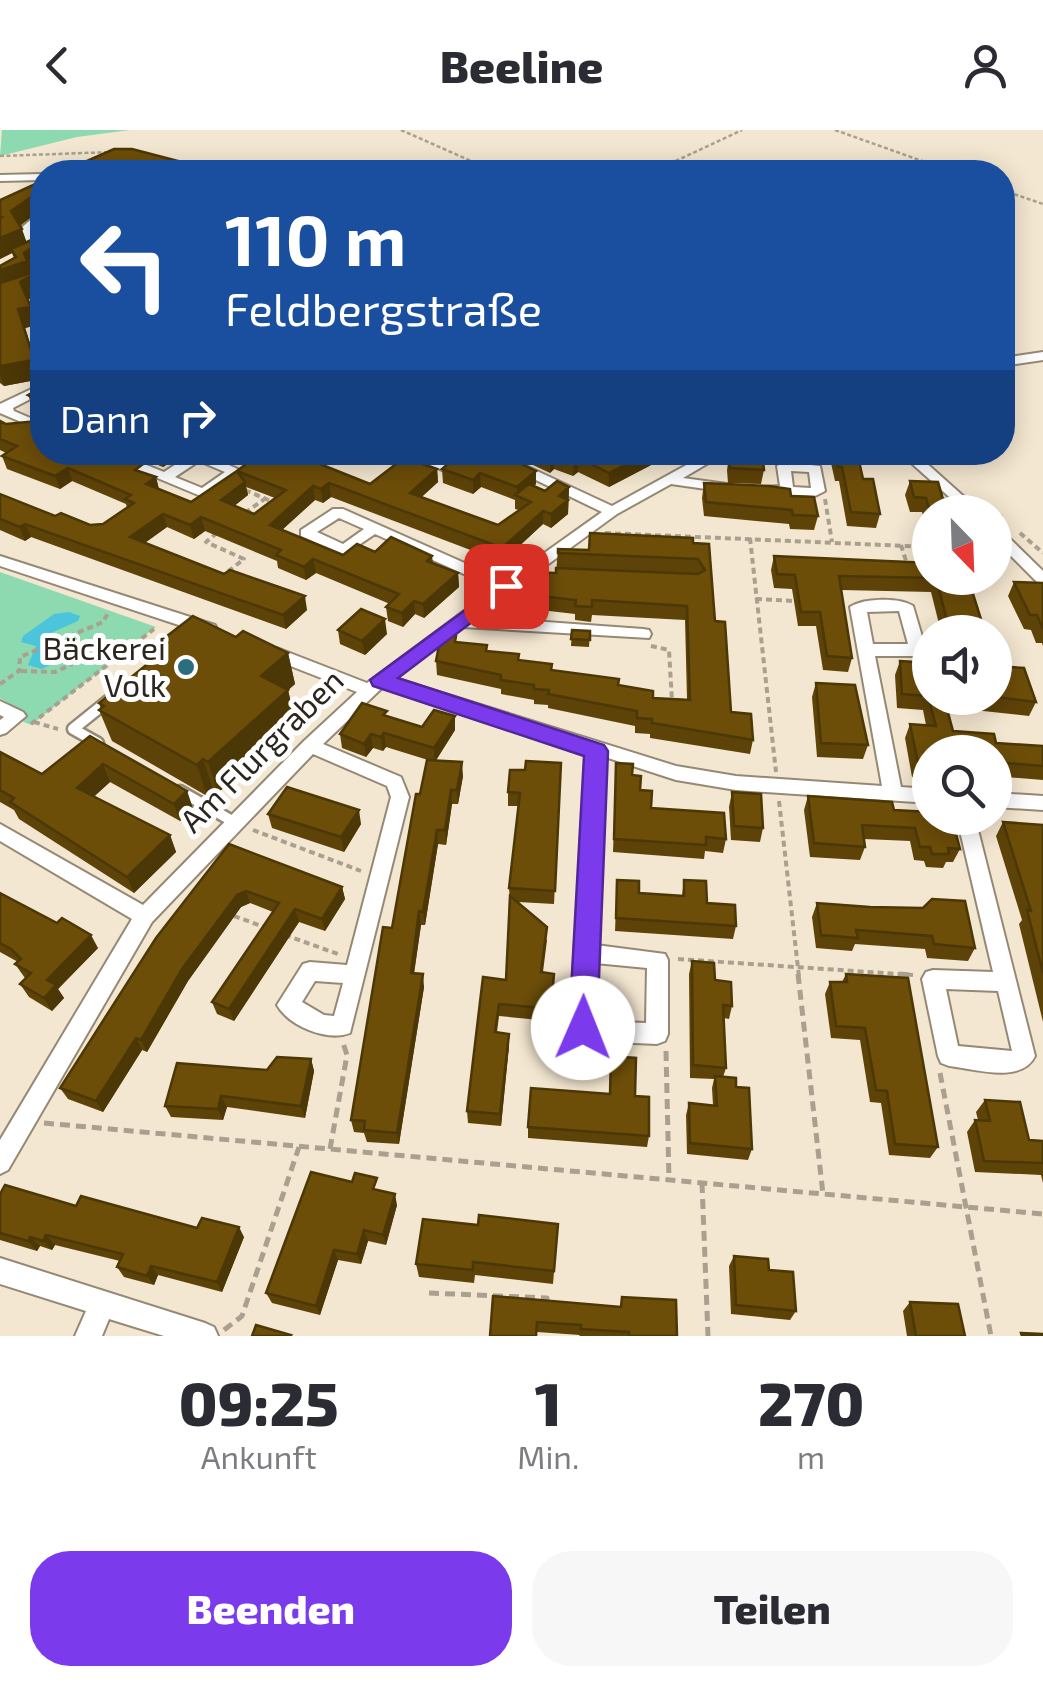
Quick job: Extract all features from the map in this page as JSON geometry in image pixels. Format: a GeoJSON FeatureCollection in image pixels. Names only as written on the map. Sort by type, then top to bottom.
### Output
{"type":"FeatureCollection","features":[{"type":"Feature","properties":{"kind":"street"},"geometry":{"type":"LineString","coordinates":[[0,180],[30,178]]}},
{"type":"Feature","properties":{"kind":"street"},"geometry":{"type":"LineString","coordinates":[[1015,360],[1043,356]]}},
{"type":"Feature","properties":{"kind":"street"},"geometry":{"type":"LineString","coordinates":[[30,393],[2,405],[8,413],[30,423]]}},
{"type":"Feature","properties":{"kind":"street"},"geometry":{"type":"LineString","coordinates":[[134,465],[202,493],[235,471],[220,465]]}},
{"type":"Feature","properties":{"kind":"street"},"geometry":{"type":"LineString","coordinates":[[166,478],[185,465]]}},
{"type":"Feature","properties":{"kind":"street"},"geometry":{"type":"LineString","coordinates":[[513,465],[612,510]]}},
{"type":"Feature","properties":{"kind":"street","name":"Am Flurgraben"},"geometry":{"type":"LineString","coordinates":[[0,1161],[145,916],[310,746],[375,685],[506,586],[612,510],[696,465]]}},
{"type":"Feature","properties":{"kind":"street"},"geometry":{"type":"LineString","coordinates":[[919,465],[954,495]]}},
{"type":"Feature","properties":{"kind":"street"},"geometry":{"type":"LineString","coordinates":[[668,480],[694,486],[788,491],[818,491],[813,468],[783,468],[788,491]]}},
{"type":"Feature","properties":{"kind":"street"},"geometry":{"type":"LineString","coordinates":[[376,527],[506,586]]}},
{"type":"Feature","properties":{"kind":"street"},"geometry":{"type":"LineString","coordinates":[[1012,549],[1043,580]]}},
{"type":"Feature","properties":{"kind":"street"},"geometry":{"type":"LineString","coordinates":[[0,561],[171,616],[194,632],[220,634]]}},
{"type":"Feature","properties":{"kind":"street"},"geometry":{"type":"LineString","coordinates":[[893,793],[858,607],[905,606],[912,623]]}},
{"type":"Feature","properties":{"kind":"street"},"geometry":{"type":"LineString","coordinates":[[459,621],[642,634]]}},
{"type":"Feature","properties":{"kind":"street"},"geometry":{"type":"LineString","coordinates":[[256,647],[596,751],[705,779],[912,795]]}},
{"type":"Feature","properties":{"kind":"street"},"geometry":{"type":"LineString","coordinates":[[867,650],[912,652]]}},
{"type":"Feature","properties":{"kind":"street"},"geometry":{"type":"LineString","coordinates":[[0,707],[17,716],[0,729]]}},
{"type":"Feature","properties":{"kind":"street"},"geometry":{"type":"LineString","coordinates":[[310,746],[395,782],[400,796],[380,878],[344,1020],[337,1029],[292,1010],[289,1001],[310,970],[357,968]]}},
{"type":"Feature","properties":{"kind":"street"},"geometry":{"type":"LineString","coordinates":[[585,952],[658,960],[657,1034],[583,1028],[585,952],[596,751]]}},
{"type":"Feature","properties":{"kind":"street"},"geometry":{"type":"LineString","coordinates":[[1012,801],[1043,803]]}},
{"type":"Feature","properties":{"kind":"street"},"geometry":{"type":"LineString","coordinates":[[0,832],[145,916]]}},
{"type":"Feature","properties":{"kind":"street"},"geometry":{"type":"LineString","coordinates":[[970,835],[1005,982],[1022,1061],[950,1056],[933,979],[1005,982]]}},
{"type":"Feature","properties":{"kind":"street"},"geometry":{"type":"LineString","coordinates":[[0,852],[23,846]]}},
{"type":"Feature","properties":{"kind":"street"},"geometry":{"type":"LineString","coordinates":[[0,1271],[205,1336]]}},
{"type":"Feature","properties":{"kind":"street"},"geometry":{"type":"LineString","coordinates":[[88,1336],[102,1305]]}},
{"type":"Feature","properties":{"kind":"lane"},"geometry":{"type":"LineString","coordinates":[[524,574],[544,575]]}},
{"type":"Feature","properties":{"kind":"lane"},"geometry":{"type":"LineString","coordinates":[[106,748],[73,729],[116,695]]}},
{"type":"Feature","properties":{"kind":"lane"},"geometry":{"type":"LineString","coordinates":[[170,785],[234,822]]}},
{"type":"Feature","properties":{"kind":"path"},"geometry":{"type":"LineString","coordinates":[[401,130],[469,160]]}},
{"type":"Feature","properties":{"kind":"path"},"geometry":{"type":"LineString","coordinates":[[678,160],[742,130]]}},
{"type":"Feature","properties":{"kind":"path"},"geometry":{"type":"LineString","coordinates":[[834,130],[919,160]]}},
{"type":"Feature","properties":{"kind":"path"},"geometry":{"type":"LineString","coordinates":[[0,156],[116,152]]}},
{"type":"Feature","properties":{"kind":"path"},"geometry":{"type":"LineString","coordinates":[[1015,195],[1043,204]]}},
{"type":"Feature","properties":{"kind":"path"},"geometry":{"type":"LineString","coordinates":[[14,341],[30,338]]}},
{"type":"Feature","properties":{"kind":"path"},"geometry":{"type":"LineString","coordinates":[[303,471],[312,465]]}},
{"type":"Feature","properties":{"kind":"path"},"geometry":{"type":"LineString","coordinates":[[222,480],[278,504]]}},
{"type":"Feature","properties":{"kind":"path"},"geometry":{"type":"LineString","coordinates":[[234,520],[277,490]]}},
{"type":"Feature","properties":{"kind":"path"},"geometry":{"type":"LineString","coordinates":[[818,491],[824,498],[832,542]]}},
{"type":"Feature","properties":{"kind":"path"},"geometry":{"type":"LineString","coordinates":[[215,582],[244,559],[206,542],[220,531]]}},
{"type":"Feature","properties":{"kind":"path"},"geometry":{"type":"LineString","coordinates":[[584,533],[912,546]]}},
{"type":"Feature","properties":{"kind":"path"},"geometry":{"type":"LineString","coordinates":[[750,538],[822,1194]]}},
{"type":"Feature","properties":{"kind":"path"},"geometry":{"type":"LineString","coordinates":[[901,546],[906,564]]}},
{"type":"Feature","properties":{"kind":"path"},"geometry":{"type":"LineString","coordinates":[[756,599],[794,601]]}},
{"type":"Feature","properties":{"kind":"path"},"geometry":{"type":"LineString","coordinates":[[19,671],[16,662],[32,650],[71,638],[102,622],[123,600]]}},
{"type":"Feature","properties":{"kind":"path"},"geometry":{"type":"LineString","coordinates":[[24,729],[171,616]]}},
{"type":"Feature","properties":{"kind":"path"},"geometry":{"type":"LineString","coordinates":[[642,634],[652,648],[669,650],[672,702]]}},
{"type":"Feature","properties":{"kind":"path"},"geometry":{"type":"LineString","coordinates":[[0,684],[19,671],[64,670],[72,664],[71,638]]}},
{"type":"Feature","properties":{"kind":"path"},"geometry":{"type":"LineString","coordinates":[[34,722],[73,729]]}},
{"type":"Feature","properties":{"kind":"path"},"geometry":{"type":"LineString","coordinates":[[234,822],[380,878]]}},
{"type":"Feature","properties":{"kind":"path"},"geometry":{"type":"LineString","coordinates":[[220,911],[357,968]]}},
{"type":"Feature","properties":{"kind":"path"},"geometry":{"type":"LineString","coordinates":[[658,960],[933,979]]}},
{"type":"Feature","properties":{"kind":"path"},"geometry":{"type":"LineString","coordinates":[[330,1149],[347,1055],[337,1029]]}},
{"type":"Feature","properties":{"kind":"path"},"geometry":{"type":"LineString","coordinates":[[657,1034],[668,1055],[669,1180]]}},
{"type":"Feature","properties":{"kind":"path"},"geometry":{"type":"LineString","coordinates":[[950,1056],[939,1076],[991,1336]]}},
{"type":"Feature","properties":{"kind":"path"},"geometry":{"type":"LineString","coordinates":[[24,1121],[1043,1214]]}},
{"type":"Feature","properties":{"kind":"path"},"geometry":{"type":"LineString","coordinates":[[216,1336],[242,1316],[300,1146]]}},
{"type":"Feature","properties":{"kind":"path"},"geometry":{"type":"LineString","coordinates":[[702,1183],[708,1336]]}},
{"type":"Feature","properties":{"kind":"path"},"geometry":{"type":"LineString","coordinates":[[429,1293],[547,1298],[546,1317]]}},
{"type":"Feature","properties":{"kind":"green space"},"geometry":{"type":"Polygon","coordinates":[[[2,130],[130,130],[77,137],[0,156],[2,130]]]}},
{"type":"Feature","properties":{"kind":"green space"},"geometry":{"type":"Polygon","coordinates":[[[0,572],[156,627],[31,725],[17,719],[24,712],[0,698],[0,572]]]}},
{"type":"Feature","properties":{"kind":"water"},"geometry":{"type":"Polygon","coordinates":[[[69,612],[80,616],[78,621],[51,633],[50,639],[64,658],[42,669],[28,665],[36,646],[21,642],[23,636],[54,614],[69,612]]]}},
{"type":"Feature","properties":{"kind":"building"},"geometry":{"type":"Polygon","coordinates":[[[114,149],[132,149],[174,160],[89,160],[114,149]]]}},
{"type":"Feature","properties":{"kind":"building"},"geometry":{"type":"Polygon","coordinates":[[[30,186],[30,198],[11,211],[22,229],[0,238],[2,217],[0,200],[30,186]]]}},
{"type":"Feature","properties":{"kind":"building"},"geometry":{"type":"Polygon","coordinates":[[[30,241],[30,249],[24,253],[27,261],[0,270],[0,266],[16,257],[11,249],[30,241]]]}},
{"type":"Feature","properties":{"kind":"building"},"geometry":{"type":"Polygon","coordinates":[[[30,274],[20,282],[30,307],[18,309],[30,347],[30,361],[0,366],[0,283],[30,274]]]}},
{"type":"Feature","properties":{"kind":"building"},"geometry":{"type":"Polygon","coordinates":[[[0,421],[30,422],[30,465],[142,465],[135,470],[156,477],[146,484],[191,502],[245,465],[322,465],[370,484],[395,465],[425,465],[437,469],[410,493],[498,525],[531,502],[515,495],[529,484],[545,491],[557,481],[569,487],[559,496],[568,500],[551,514],[543,511],[502,548],[329,483],[321,489],[313,486],[270,525],[343,555],[357,544],[375,552],[391,537],[432,556],[427,561],[458,573],[423,604],[414,601],[402,613],[386,607],[399,594],[313,559],[304,567],[276,555],[281,550],[201,517],[190,525],[163,514],[130,537],[224,574],[230,570],[305,596],[283,615],[25,524],[20,527],[0,519],[0,494],[90,525],[103,524],[134,503],[125,499],[131,495],[68,468],[55,476],[2,456],[17,446],[0,439],[0,421]],[[237,471],[245,482],[221,500],[254,514],[286,490],[237,471]]]}},
{"type":"Feature","properties":{"kind":"building"},"geometry":{"type":"Polygon","coordinates":[[[447,465],[524,465],[536,471],[517,487],[480,473],[473,480],[442,469],[447,465]]]}},
{"type":"Feature","properties":{"kind":"building"},"geometry":{"type":"Polygon","coordinates":[[[593,465],[625,465],[609,473],[593,465]]]}},
{"type":"Feature","properties":{"kind":"building"},"geometry":{"type":"Polygon","coordinates":[[[730,465],[763,465],[764,470],[730,465]]]}},
{"type":"Feature","properties":{"kind":"building"},"geometry":{"type":"Polygon","coordinates":[[[860,465],[863,479],[873,479],[880,514],[851,512],[842,467],[838,467],[860,465]]]}},
{"type":"Feature","properties":{"kind":"building"},"geometry":{"type":"Polygon","coordinates":[[[910,481],[938,482],[942,495],[914,495],[910,481]]]}},
{"type":"Feature","properties":{"kind":"building"},"geometry":{"type":"Polygon","coordinates":[[[704,483],[790,489],[791,496],[814,497],[818,516],[706,502],[704,483]]]}},
{"type":"Feature","properties":{"kind":"building"},"geometry":{"type":"Polygon","coordinates":[[[590,533],[693,538],[693,543],[709,544],[715,621],[725,622],[731,712],[751,714],[753,740],[652,723],[652,719],[637,718],[637,711],[548,694],[549,690],[534,689],[534,685],[501,680],[501,675],[436,661],[441,635],[456,636],[455,642],[487,645],[486,651],[519,654],[518,660],[552,664],[551,670],[619,679],[618,685],[653,691],[653,698],[690,700],[687,606],[592,600],[592,607],[575,606],[576,600],[523,594],[526,572],[556,573],[556,568],[698,574],[705,570],[698,559],[558,553],[558,549],[589,550],[590,533]]]}},
{"type":"Feature","properties":{"kind":"building"},"geometry":{"type":"Polygon","coordinates":[[[774,556],[912,562],[912,578],[839,576],[852,658],[827,656],[820,612],[801,612],[795,575],[777,574],[774,556]]]}},
{"type":"Feature","properties":{"kind":"building"},"geometry":{"type":"Polygon","coordinates":[[[1014,582],[1043,583],[1043,629],[1037,615],[1030,615],[1014,582]]]}},
{"type":"Feature","properties":{"kind":"building"},"geometry":{"type":"Polygon","coordinates":[[[940,595],[973,595],[980,615],[946,615],[940,595]]]}},
{"type":"Feature","properties":{"kind":"building"},"geometry":{"type":"Polygon","coordinates":[[[361,609],[385,619],[362,641],[338,630],[361,609]]]}},
{"type":"Feature","properties":{"kind":"building"},"geometry":{"type":"Polygon","coordinates":[[[193,616],[236,637],[243,631],[288,653],[261,676],[288,690],[208,762],[203,759],[197,765],[99,710],[104,706],[99,703],[155,658],[145,653],[193,616]]]}},
{"type":"Feature","properties":{"kind":"building"},"geometry":{"type":"Polygon","coordinates":[[[572,630],[590,631],[590,640],[571,639],[572,630]]]}},
{"type":"Feature","properties":{"kind":"building"},"geometry":{"type":"Polygon","coordinates":[[[900,661],[912,662],[912,695],[902,694],[900,661]]]}},
{"type":"Feature","properties":{"kind":"building"},"geometry":{"type":"Polygon","coordinates":[[[1012,667],[1024,668],[1036,702],[1012,699],[1012,667]]]}},
{"type":"Feature","properties":{"kind":"building"},"geometry":{"type":"Polygon","coordinates":[[[816,683],[855,685],[868,745],[821,743],[816,683]]]}},
{"type":"Feature","properties":{"kind":"building"},"geometry":{"type":"Polygon","coordinates":[[[362,703],[387,711],[383,715],[422,727],[434,710],[455,716],[434,748],[384,733],[381,737],[371,734],[364,744],[340,734],[362,703]]]}},
{"type":"Feature","properties":{"kind":"building"},"geometry":{"type":"Polygon","coordinates":[[[933,715],[949,715],[953,731],[994,735],[912,735],[910,724],[936,726],[933,715]]]}},
{"type":"Feature","properties":{"kind":"building"},"geometry":{"type":"Polygon","coordinates":[[[90,736],[187,791],[174,804],[103,764],[77,788],[170,835],[127,877],[10,802],[14,798],[0,790],[0,752],[42,774],[90,736]]]}},
{"type":"Feature","properties":{"kind":"building"},"geometry":{"type":"Polygon","coordinates":[[[1012,744],[1043,746],[1043,766],[1012,763],[1012,744]]]}},
{"type":"Feature","properties":{"kind":"building"},"geometry":{"type":"Polygon","coordinates":[[[427,760],[462,762],[457,790],[451,790],[445,830],[437,830],[423,912],[419,911],[411,973],[423,974],[397,1133],[364,1130],[365,1121],[351,1120],[383,927],[392,928],[416,794],[420,794],[427,760]]]}},
{"type":"Feature","properties":{"kind":"building"},"geometry":{"type":"Polygon","coordinates":[[[526,761],[561,763],[555,891],[509,888],[520,793],[508,792],[510,770],[525,770],[526,761]]]}},
{"type":"Feature","properties":{"kind":"building"},"geometry":{"type":"Polygon","coordinates":[[[616,763],[633,764],[632,775],[641,776],[640,790],[652,791],[651,808],[724,813],[726,839],[706,837],[706,845],[614,839],[616,763]]]}},
{"type":"Feature","properties":{"kind":"building"},"geometry":{"type":"Polygon","coordinates":[[[287,787],[359,810],[341,837],[268,814],[287,787]]]}},
{"type":"Feature","properties":{"kind":"building"},"geometry":{"type":"Polygon","coordinates":[[[732,792],[761,794],[763,828],[734,826],[732,792]]]}},
{"type":"Feature","properties":{"kind":"building"},"geometry":{"type":"Polygon","coordinates":[[[808,796],[892,802],[894,810],[912,811],[912,828],[862,825],[865,847],[814,843],[808,796]]]}},
{"type":"Feature","properties":{"kind":"building"},"geometry":{"type":"Polygon","coordinates":[[[1012,823],[1043,825],[1043,973],[1027,910],[1031,911],[1007,835],[1012,835],[1012,823]]]}},
{"type":"Feature","properties":{"kind":"building"},"geometry":{"type":"Polygon","coordinates":[[[917,835],[956,835],[960,849],[948,848],[949,854],[932,854],[930,847],[920,847],[917,835]]]}},
{"type":"Feature","properties":{"kind":"building"},"geometry":{"type":"Polygon","coordinates":[[[229,844],[342,887],[322,919],[295,909],[229,1009],[212,1002],[279,903],[246,891],[237,895],[182,969],[141,1040],[136,1038],[96,1101],[60,1088],[156,938],[229,844]]]}},
{"type":"Feature","properties":{"kind":"building"},"geometry":{"type":"Polygon","coordinates":[[[617,880],[639,881],[639,893],[684,896],[684,880],[706,881],[707,903],[735,905],[736,926],[616,918],[617,880]]]}},
{"type":"Feature","properties":{"kind":"building"},"geometry":{"type":"Polygon","coordinates":[[[0,893],[57,923],[62,918],[91,935],[47,980],[56,985],[44,998],[20,984],[31,973],[15,964],[21,959],[0,943],[0,893]]]}},
{"type":"Feature","properties":{"kind":"building"},"geometry":{"type":"Polygon","coordinates":[[[510,896],[547,927],[541,972],[554,974],[551,1009],[499,1004],[495,1032],[509,1034],[500,1114],[467,1111],[483,977],[506,980],[510,896]]]}},
{"type":"Feature","properties":{"kind":"building"},"geometry":{"type":"Polygon","coordinates":[[[932,899],[965,901],[975,948],[934,944],[932,936],[856,930],[858,938],[821,935],[817,903],[923,908],[932,899]]]}},
{"type":"Feature","properties":{"kind":"building"},"geometry":{"type":"Polygon","coordinates":[[[692,961],[714,963],[715,980],[731,982],[732,1006],[723,1005],[726,1068],[693,1065],[692,961]]]}},
{"type":"Feature","properties":{"kind":"building"},"geometry":{"type":"Polygon","coordinates":[[[846,974],[908,978],[938,1147],[895,1144],[887,1091],[876,1090],[865,1028],[836,1026],[830,982],[847,982],[846,974]]]}},
{"type":"Feature","properties":{"kind":"building"},"geometry":{"type":"Polygon","coordinates":[[[611,1056],[636,1058],[635,1096],[649,1097],[649,1136],[528,1127],[531,1088],[610,1094],[611,1056]]]}},
{"type":"Feature","properties":{"kind":"building"},"geometry":{"type":"Polygon","coordinates":[[[277,1057],[311,1059],[301,1106],[221,1096],[218,1109],[165,1106],[177,1063],[267,1070],[277,1057]]]}},
{"type":"Feature","properties":{"kind":"building"},"geometry":{"type":"Polygon","coordinates":[[[715,1076],[736,1078],[736,1087],[749,1088],[752,1149],[690,1143],[689,1103],[717,1106],[715,1076]]]}},
{"type":"Feature","properties":{"kind":"building"},"geometry":{"type":"Polygon","coordinates":[[[985,1100],[1020,1102],[1029,1140],[1043,1141],[1043,1163],[984,1161],[975,1120],[990,1121],[985,1100]]]}},
{"type":"Feature","properties":{"kind":"building"},"geometry":{"type":"Polygon","coordinates":[[[311,1172],[352,1182],[355,1173],[377,1178],[373,1189],[395,1194],[383,1235],[364,1230],[357,1254],[334,1250],[316,1306],[266,1293],[311,1172]]]}},
{"type":"Feature","properties":{"kind":"building"},"geometry":{"type":"Polygon","coordinates":[[[5,1185],[76,1206],[81,1196],[197,1228],[202,1218],[239,1227],[217,1282],[151,1266],[147,1276],[117,1267],[123,1254],[46,1235],[43,1241],[30,1237],[28,1241],[0,1233],[0,1194],[5,1185]]]}},
{"type":"Feature","properties":{"kind":"building"},"geometry":{"type":"Polygon","coordinates":[[[479,1215],[558,1224],[554,1271],[473,1262],[473,1270],[416,1264],[423,1219],[478,1225],[479,1215]]]}},
{"type":"Feature","properties":{"kind":"building"},"geometry":{"type":"Polygon","coordinates":[[[734,1256],[768,1259],[769,1270],[793,1272],[796,1311],[736,1305],[734,1256]]]}},
{"type":"Feature","properties":{"kind":"building"},"geometry":{"type":"Polygon","coordinates":[[[493,1296],[621,1307],[622,1297],[676,1300],[677,1336],[629,1336],[629,1332],[537,1322],[536,1336],[490,1336],[493,1296]]]}},
{"type":"Feature","properties":{"kind":"building"},"geometry":{"type":"Polygon","coordinates":[[[910,1302],[958,1304],[965,1336],[916,1336],[910,1302]]]}},
{"type":"Feature","properties":{"kind":"building"},"geometry":{"type":"Polygon","coordinates":[[[256,1325],[291,1335],[252,1336],[256,1325]]]}},
{"type":"Feature","properties":{"kind":"place","name":"Bäckerei Volk"},"geometry":{"type":"Point","coordinates":[186,667]}},
{"type":"Feature","properties":{"kind":"route"},"geometry":{"type":"LineString","coordinates":[[506,586],[380,680],[596,751],[583,1028]]}}]}
